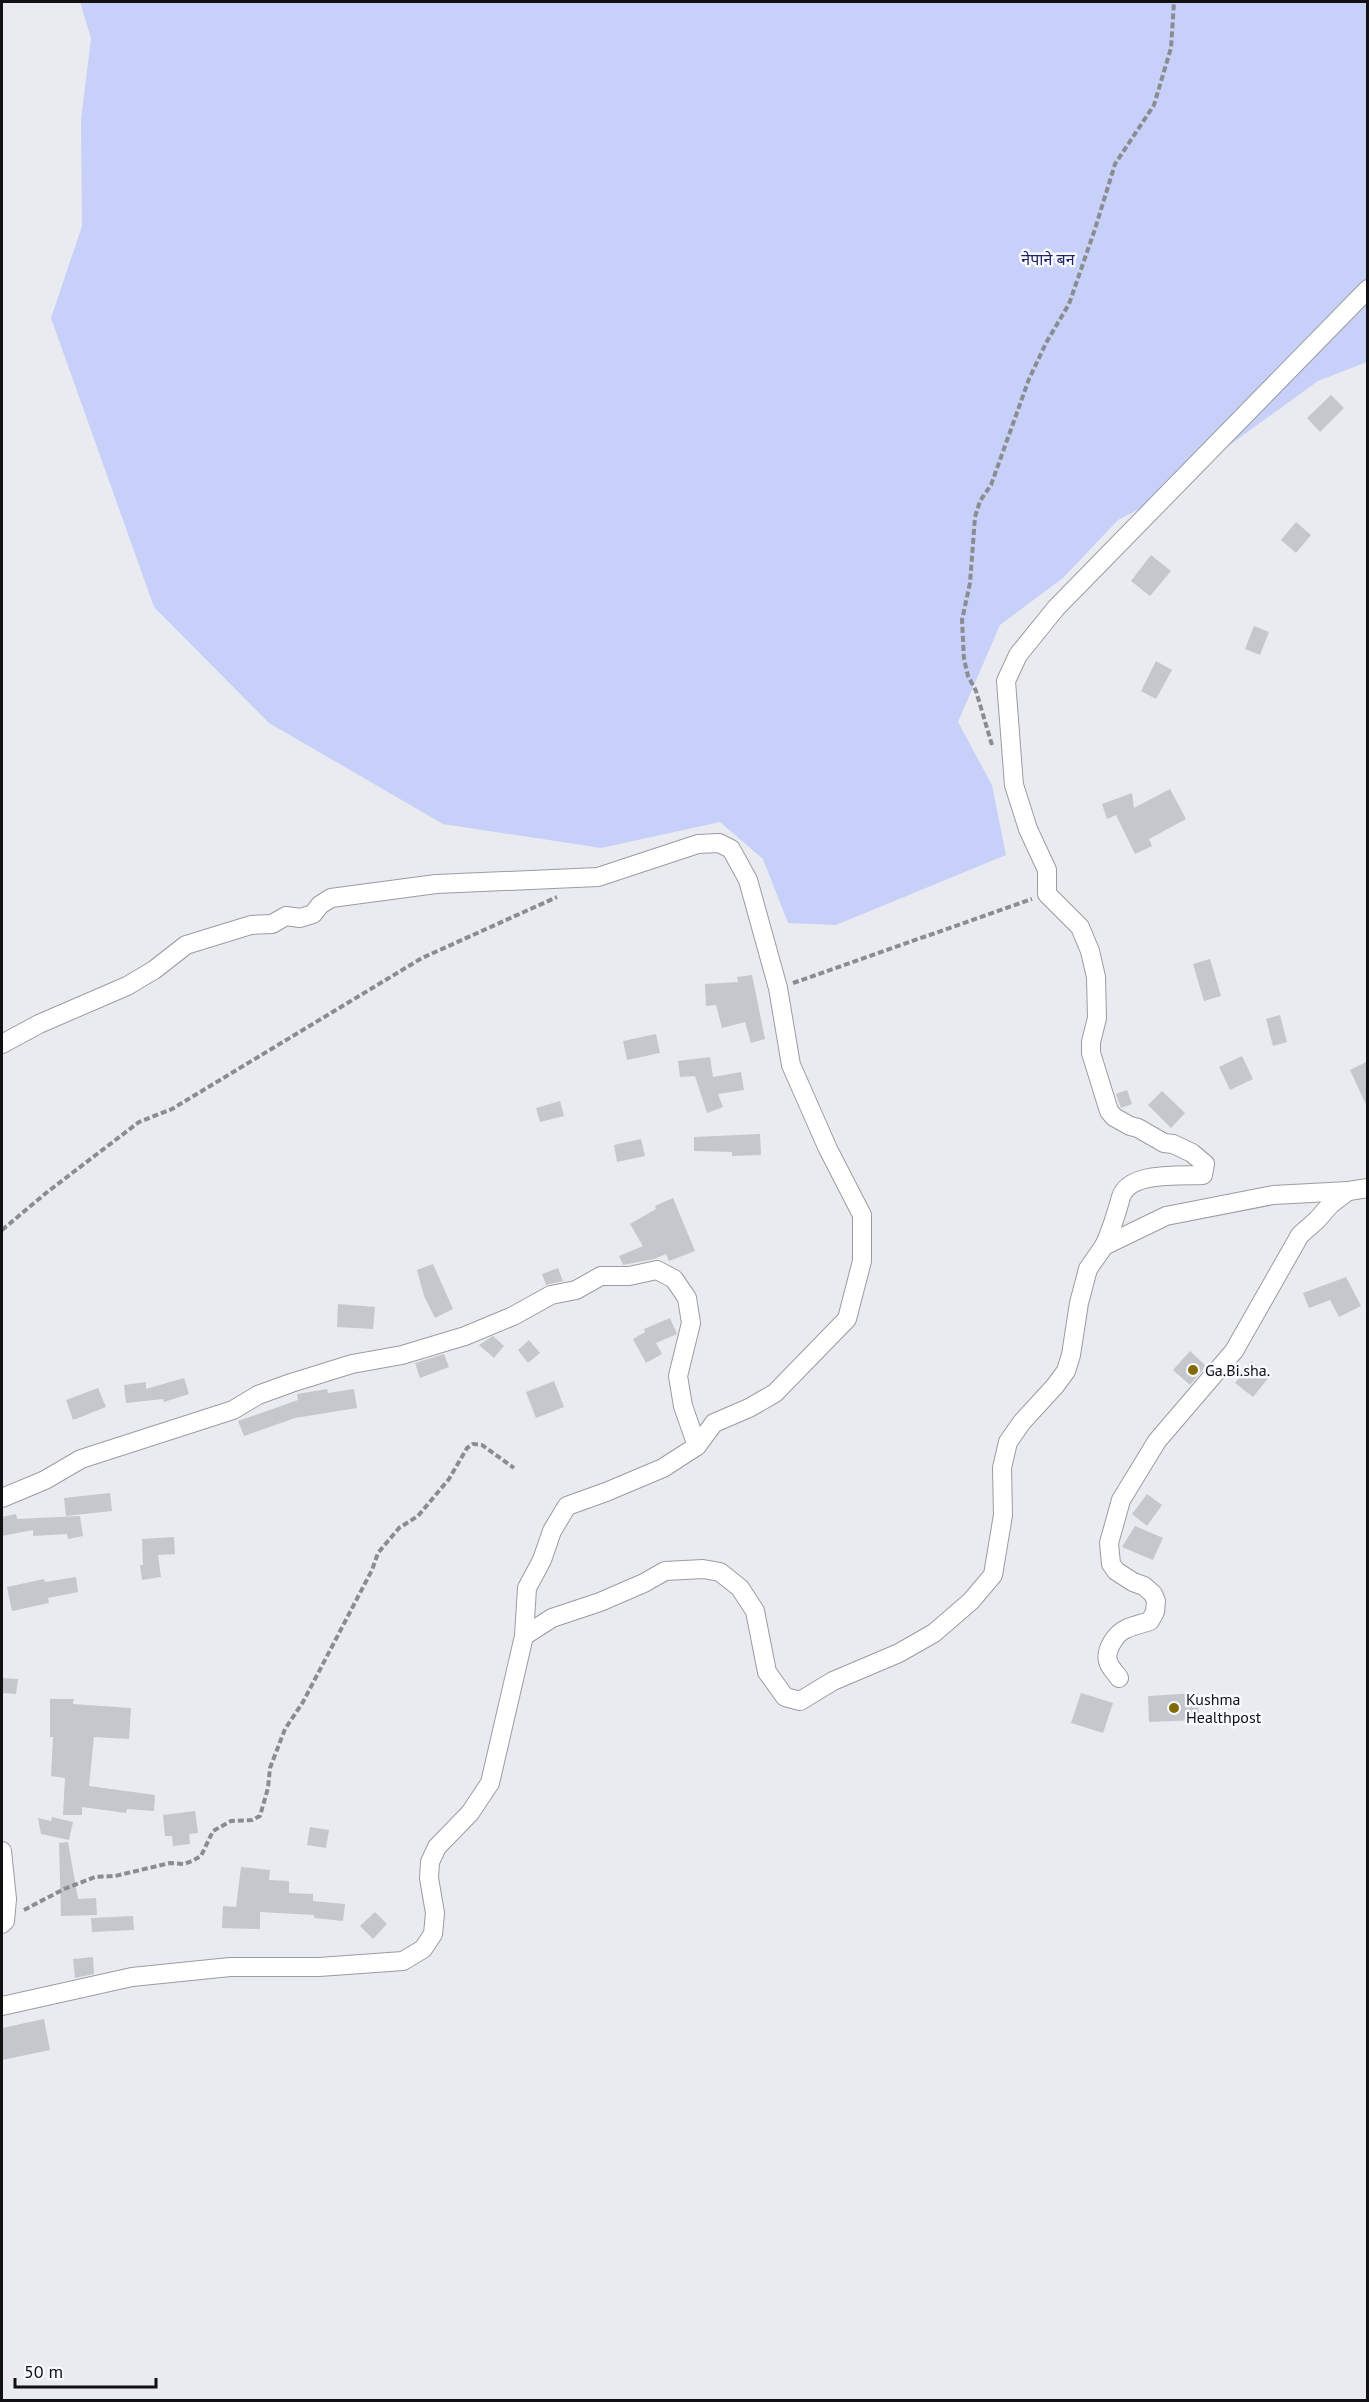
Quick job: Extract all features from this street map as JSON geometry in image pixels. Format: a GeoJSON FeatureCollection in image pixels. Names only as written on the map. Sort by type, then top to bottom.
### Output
{"type":"FeatureCollection","features":[{"type":"Feature","properties":{"kind":"street"},"geometry":{"type":"LineString","coordinates":[[524,1636],[552,1618],[600,1602],[644,1583],[664,1571],[703,1569],[720,1572],[740,1588],[755,1611],[767,1672],[785,1697],[800,1701],[833,1681],[899,1653],[934,1634],[971,1601],[993,1575],[1003,1515],[1002,1468],[1008,1442],[1022,1422],[1066,1371],[1088,1269],[1114,1226],[1122,1195],[1129,1187],[1159,1175],[1203,1175],[1205,1164],[1192,1153],[1173,1144],[1164,1143],[1130,1126],[1114,1117],[1109,1111],[1091,1053],[1091,1042],[1097,1018],[1096,977],[1090,951],[1080,927],[1047,894],[1047,870],[1028,830],[1014,785],[1006,681],[1018,655],[1056,608],[1368,289]]}},
{"type":"Feature","properties":{"kind":"street"},"geometry":{"type":"LineString","coordinates":[[2,1044],[39,1024],[127,986],[154,970],[186,945],[251,925],[272,924],[286,916],[300,918],[313,914],[320,905],[331,898],[436,884],[597,877],[698,844],[719,843],[731,849],[748,880],[778,988],[791,1065],[828,1149],[862,1215],[862,1261],[847,1319],[775,1393],[749,1408],[714,1423],[697,1446],[663,1468],[567,1506],[552,1531],[542,1560],[527,1588],[524,1636],[490,1783],[470,1813],[437,1847],[430,1862],[429,1878],[435,1913],[433,1934],[423,1949],[403,1961],[319,1967],[230,1967],[132,1977],[2,2006]]}},
{"type":"Feature","properties":{"kind":"street"},"geometry":{"type":"LineString","coordinates":[[1104,1246],[1166,1216],[1273,1195],[1368,1188]]}},
{"type":"Feature","properties":{"kind":"street"},"geometry":{"type":"LineString","coordinates":[[1119,1678],[1108,1662],[1112,1644],[1125,1629],[1150,1621],[1155,1612],[1156,1600],[1153,1593],[1116,1571],[1111,1564],[1109,1543],[1121,1500],[1157,1441],[1234,1351],[1300,1234],[1317,1220],[1330,1203],[1349,1191]]}},
{"type":"Feature","properties":{"kind":"street"},"geometry":{"type":"LineString","coordinates":[[2,1498],[45,1480],[81,1459],[223,1413],[258,1395],[291,1383],[352,1364],[402,1355],[465,1336],[513,1316],[551,1295],[576,1290],[601,1276],[629,1276],[657,1270],[674,1279],[687,1298],[691,1323],[678,1376],[683,1406],[697,1446]]}},
{"type":"Feature","properties":{"kind":"street"},"geometry":{"type":"LineString","coordinates":[[2,1851],[7,1899],[3,1923]]}},
{"type":"Feature","properties":{"kind":"path"},"geometry":{"type":"LineString","coordinates":[[993,748],[964,659],[962,620],[970,583],[975,517],[980,501],[991,485],[1029,379],[1046,343],[1069,304],[1115,164],[1154,105],[1171,48],[1174,2]]}},
{"type":"Feature","properties":{"kind":"path"},"geometry":{"type":"LineString","coordinates":[[778,988],[1047,894]]}},
{"type":"Feature","properties":{"kind":"path"},"geometry":{"type":"LineString","coordinates":[[2,1230],[45,1192],[139,1122],[172,1109],[422,958],[562,895]]}},
{"type":"Feature","properties":{"kind":"path"},"geometry":{"type":"LineString","coordinates":[[3,1923],[64,1889],[95,1877],[116,1876],[170,1863],[184,1864],[192,1861],[201,1856],[213,1831],[231,1821],[252,1820],[260,1816],[268,1788],[270,1768],[285,1729],[303,1702],[372,1570],[378,1553],[399,1528],[418,1516],[449,1479],[467,1448],[473,1444],[482,1445],[514,1468]]}},
{"type":"Feature","properties":{"kind":"green space","name":"नेपाने बन"},"geometry":{"type":"Polygon","coordinates":[[[80,2],[1367,2],[1367,362],[1318,381],[1147,505],[1118,520],[1063,578],[1000,625],[958,722],[992,785],[1006,855],[836,925],[788,923],[763,859],[720,822],[601,848],[443,824],[269,723],[154,607],[51,318],[82,226],[81,120],[91,38],[80,2]]]}},
{"type":"Feature","properties":{"kind":"building"},"geometry":{"type":"Polygon","coordinates":[[[1331,395],[1344,408],[1320,432],[1307,418],[1331,395]]]}},
{"type":"Feature","properties":{"kind":"building"},"geometry":{"type":"Polygon","coordinates":[[[1296,522],[1311,535],[1296,553],[1281,540],[1296,522]]]}},
{"type":"Feature","properties":{"kind":"building"},"geometry":{"type":"Polygon","coordinates":[[[1151,555],[1171,571],[1150,596],[1131,581],[1151,555]]]}},
{"type":"Feature","properties":{"kind":"building"},"geometry":{"type":"Polygon","coordinates":[[[1254,626],[1269,632],[1260,655],[1245,649],[1254,626]]]}},
{"type":"Feature","properties":{"kind":"building"},"geometry":{"type":"Polygon","coordinates":[[[1156,661],[1172,670],[1156,699],[1141,691],[1156,661]]]}},
{"type":"Feature","properties":{"kind":"building"},"geometry":{"type":"Polygon","coordinates":[[[1170,789],[1186,819],[1149,839],[1152,846],[1135,854],[1116,815],[1107,819],[1102,804],[1132,793],[1134,808],[1170,789]]]}},
{"type":"Feature","properties":{"kind":"building"},"geometry":{"type":"Polygon","coordinates":[[[1210,959],[1221,996],[1204,1001],[1193,964],[1210,959]]]}},
{"type":"Feature","properties":{"kind":"building"},"geometry":{"type":"Polygon","coordinates":[[[752,975],[765,1039],[751,1043],[745,1022],[722,1028],[716,1005],[706,1006],[705,984],[738,982],[737,977],[752,975]]]}},
{"type":"Feature","properties":{"kind":"building"},"geometry":{"type":"Polygon","coordinates":[[[1280,1015],[1287,1042],[1273,1046],[1266,1019],[1280,1015]]]}},
{"type":"Feature","properties":{"kind":"building"},"geometry":{"type":"Polygon","coordinates":[[[656,1034],[660,1053],[627,1060],[623,1041],[656,1034]]]}},
{"type":"Feature","properties":{"kind":"building"},"geometry":{"type":"Polygon","coordinates":[[[1242,1056],[1253,1079],[1230,1090],[1219,1067],[1242,1056]]]}},
{"type":"Feature","properties":{"kind":"building"},"geometry":{"type":"Polygon","coordinates":[[[710,1057],[713,1077],[741,1072],[744,1090],[718,1094],[723,1107],[707,1113],[695,1076],[680,1077],[678,1061],[710,1057]]]}},
{"type":"Feature","properties":{"kind":"building"},"geometry":{"type":"Polygon","coordinates":[[[1368,1061],[1368,1109],[1350,1070],[1368,1061]]]}},
{"type":"Feature","properties":{"kind":"building"},"geometry":{"type":"Polygon","coordinates":[[[1127,1090],[1132,1104],[1121,1108],[1116,1094],[1127,1090]]]}},
{"type":"Feature","properties":{"kind":"building"},"geometry":{"type":"Polygon","coordinates":[[[1162,1091],[1185,1113],[1171,1128],[1148,1105],[1162,1091]]]}},
{"type":"Feature","properties":{"kind":"building"},"geometry":{"type":"Polygon","coordinates":[[[560,1101],[564,1116],[540,1122],[536,1108],[560,1101]]]}},
{"type":"Feature","properties":{"kind":"building"},"geometry":{"type":"Polygon","coordinates":[[[760,1134],[761,1155],[732,1156],[732,1152],[694,1151],[694,1137],[760,1134]]]}},
{"type":"Feature","properties":{"kind":"building"},"geometry":{"type":"Polygon","coordinates":[[[641,1139],[645,1156],[617,1162],[614,1145],[641,1139]]]}},
{"type":"Feature","properties":{"kind":"building"},"geometry":{"type":"Polygon","coordinates":[[[673,1198],[695,1251],[669,1261],[666,1254],[654,1259],[623,1265],[619,1256],[643,1246],[630,1224],[656,1209],[655,1206],[673,1198]]]}},
{"type":"Feature","properties":{"kind":"building"},"geometry":{"type":"Polygon","coordinates":[[[433,1264],[453,1309],[435,1318],[424,1296],[417,1270],[433,1264]]]}},
{"type":"Feature","properties":{"kind":"building"},"geometry":{"type":"Polygon","coordinates":[[[558,1268],[563,1281],[546,1285],[542,1274],[558,1268]]]}},
{"type":"Feature","properties":{"kind":"building"},"geometry":{"type":"Polygon","coordinates":[[[1346,1277],[1361,1306],[1339,1317],[1330,1300],[1309,1308],[1303,1293],[1346,1277]]]}},
{"type":"Feature","properties":{"kind":"building"},"geometry":{"type":"Polygon","coordinates":[[[338,1304],[375,1307],[373,1329],[337,1327],[338,1304]]]}},
{"type":"Feature","properties":{"kind":"building"},"geometry":{"type":"Polygon","coordinates":[[[670,1318],[677,1334],[656,1343],[662,1354],[646,1363],[633,1339],[645,1332],[644,1329],[670,1318]]]}},
{"type":"Feature","properties":{"kind":"building"},"geometry":{"type":"Polygon","coordinates":[[[493,1336],[504,1346],[494,1358],[479,1345],[493,1336]]]}},
{"type":"Feature","properties":{"kind":"building"},"geometry":{"type":"Polygon","coordinates":[[[529,1340],[540,1353],[528,1363],[518,1350],[529,1340]]]}},
{"type":"Feature","properties":{"kind":"building","name":"Ga.Bi.sha."},"geometry":{"type":"Polygon","coordinates":[[[1190,1351],[1206,1366],[1190,1385],[1173,1370],[1190,1351]]]}},
{"type":"Feature","properties":{"kind":"building"},"geometry":{"type":"Polygon","coordinates":[[[444,1354],[449,1367],[420,1378],[415,1363],[444,1354]]]}},
{"type":"Feature","properties":{"kind":"building"},"geometry":{"type":"Polygon","coordinates":[[[1251,1361],[1270,1376],[1253,1397],[1235,1383],[1251,1361]]]}},
{"type":"Feature","properties":{"kind":"building"},"geometry":{"type":"Polygon","coordinates":[[[184,1378],[189,1394],[164,1402],[163,1399],[126,1403],[124,1385],[146,1382],[146,1389],[184,1378]]]}},
{"type":"Feature","properties":{"kind":"building"},"geometry":{"type":"Polygon","coordinates":[[[554,1381],[564,1407],[536,1418],[526,1392],[554,1381]]]}},
{"type":"Feature","properties":{"kind":"building"},"geometry":{"type":"Polygon","coordinates":[[[98,1388],[106,1407],[73,1420],[66,1400],[98,1388]]]}},
{"type":"Feature","properties":{"kind":"building"},"geometry":{"type":"Polygon","coordinates":[[[327,1389],[328,1393],[354,1389],[357,1408],[295,1418],[244,1436],[238,1421],[298,1400],[297,1394],[327,1389]]]}},
{"type":"Feature","properties":{"kind":"building"},"geometry":{"type":"Polygon","coordinates":[[[110,1493],[112,1511],[66,1516],[64,1498],[110,1493]]]}},
{"type":"Feature","properties":{"kind":"building"},"geometry":{"type":"Polygon","coordinates":[[[1147,1494],[1162,1505],[1147,1526],[1132,1514],[1147,1494]]]}},
{"type":"Feature","properties":{"kind":"building"},"geometry":{"type":"Polygon","coordinates":[[[16,1514],[17,1519],[80,1516],[83,1536],[68,1539],[67,1534],[33,1536],[33,1530],[2,1536],[2,1517],[16,1514]]]}},
{"type":"Feature","properties":{"kind":"building"},"geometry":{"type":"Polygon","coordinates":[[[1135,1526],[1163,1538],[1153,1560],[1122,1547],[1135,1526]]]}},
{"type":"Feature","properties":{"kind":"building"},"geometry":{"type":"Polygon","coordinates":[[[174,1537],[175,1554],[158,1555],[161,1577],[142,1580],[140,1565],[143,1565],[142,1539],[174,1537]]]}},
{"type":"Feature","properties":{"kind":"building"},"geometry":{"type":"Polygon","coordinates":[[[76,1577],[78,1592],[48,1598],[49,1603],[12,1611],[7,1587],[44,1579],[45,1582],[76,1577]]]}},
{"type":"Feature","properties":{"kind":"building"},"geometry":{"type":"Polygon","coordinates":[[[2,1678],[18,1679],[16,1694],[2,1693],[2,1678]]]}},
{"type":"Feature","properties":{"kind":"building"},"geometry":{"type":"Polygon","coordinates":[[[1081,1693],[1113,1703],[1103,1733],[1071,1723],[1081,1693]]]}},
{"type":"Feature","properties":{"kind":"building","name":"Kushma Healthpost"},"geometry":{"type":"Polygon","coordinates":[[[1198,1693],[1199,1720],[1149,1722],[1148,1696],[1198,1693]]]}},
{"type":"Feature","properties":{"kind":"building"},"geometry":{"type":"Polygon","coordinates":[[[50,1699],[74,1699],[73,1704],[131,1708],[129,1739],[94,1737],[89,1786],[155,1795],[154,1811],[127,1809],[126,1813],[82,1807],[82,1815],[63,1815],[65,1778],[51,1776],[53,1737],[50,1737],[50,1699]]]}},
{"type":"Feature","properties":{"kind":"building"},"geometry":{"type":"Polygon","coordinates":[[[195,1811],[198,1833],[189,1834],[190,1844],[173,1846],[172,1836],[165,1836],[163,1815],[195,1811]]]}},
{"type":"Feature","properties":{"kind":"building"},"geometry":{"type":"Polygon","coordinates":[[[52,1817],[73,1822],[69,1840],[41,1834],[38,1818],[51,1821],[52,1817]]]}},
{"type":"Feature","properties":{"kind":"building"},"geometry":{"type":"Polygon","coordinates":[[[310,1827],[329,1830],[326,1848],[307,1845],[310,1827]]]}},
{"type":"Feature","properties":{"kind":"building"},"geometry":{"type":"Polygon","coordinates":[[[68,1842],[78,1899],[96,1898],[97,1915],[61,1916],[59,1843],[68,1842]]]}},
{"type":"Feature","properties":{"kind":"building"},"geometry":{"type":"Polygon","coordinates":[[[241,1867],[270,1870],[269,1880],[289,1881],[289,1893],[313,1894],[313,1901],[345,1904],[343,1921],[314,1918],[314,1915],[260,1912],[260,1929],[222,1928],[223,1906],[236,1907],[241,1867]]]}},
{"type":"Feature","properties":{"kind":"building"},"geometry":{"type":"Polygon","coordinates":[[[375,1912],[387,1924],[373,1939],[360,1926],[375,1912]]]}},
{"type":"Feature","properties":{"kind":"building"},"geometry":{"type":"Polygon","coordinates":[[[133,1916],[134,1930],[92,1932],[91,1918],[133,1916]]]}},
{"type":"Feature","properties":{"kind":"building"},"geometry":{"type":"Polygon","coordinates":[[[93,1957],[94,1974],[75,1978],[73,1959],[93,1957]]]}},
{"type":"Feature","properties":{"kind":"building"},"geometry":{"type":"Polygon","coordinates":[[[44,2019],[50,2050],[2,2060],[2,2028],[44,2019]]]}},
{"type":"Feature","properties":{"kind":"place","name":"Ga.Bi.sha."},"geometry":{"type":"Point","coordinates":[1193,1370]}},
{"type":"Feature","properties":{"kind":"place","name":"Kushma Healthpost"},"geometry":{"type":"Point","coordinates":[1174,1708]}}]}
